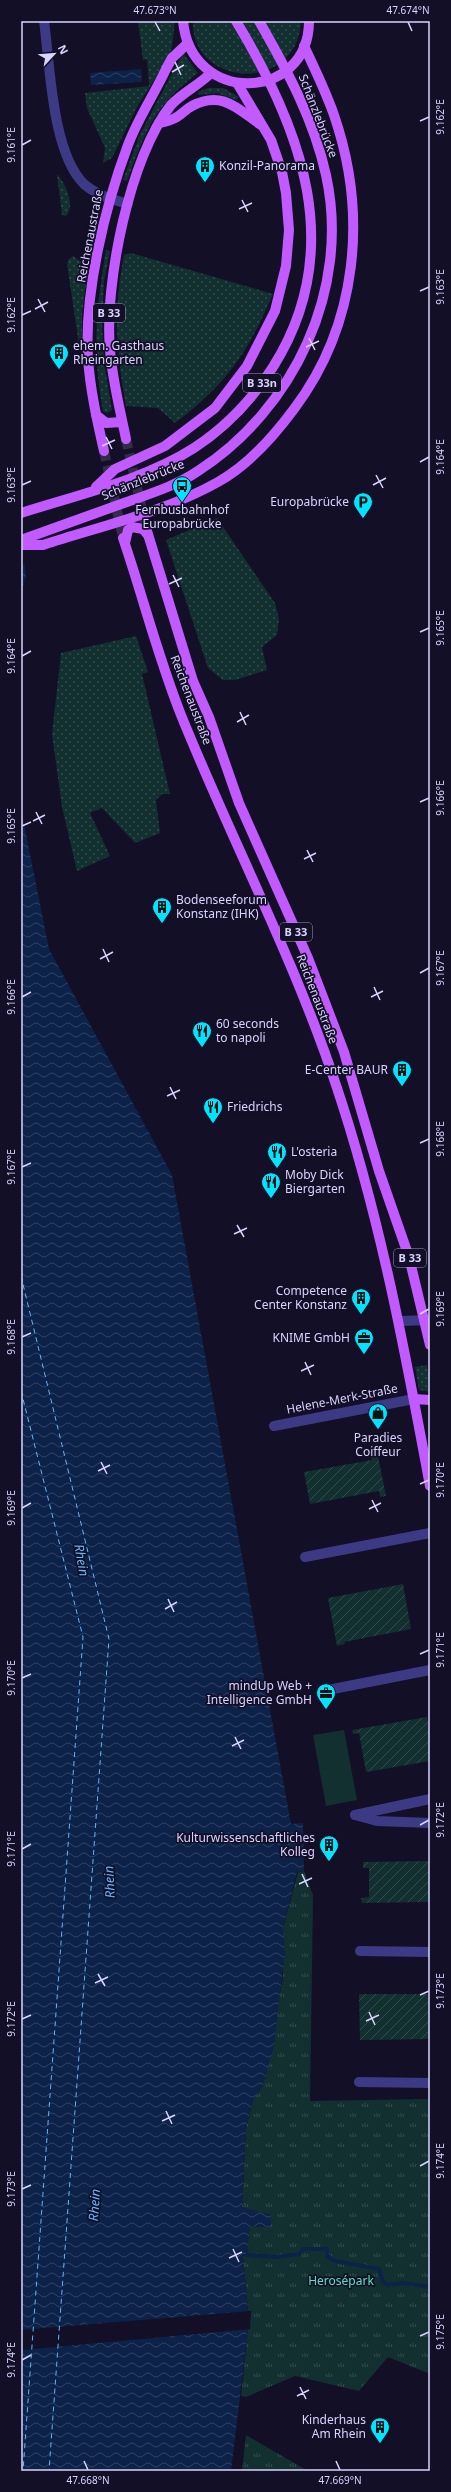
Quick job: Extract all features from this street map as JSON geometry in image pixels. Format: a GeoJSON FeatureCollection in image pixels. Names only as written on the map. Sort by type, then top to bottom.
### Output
{"type":"FeatureCollection","features":[{"type":"Feature","properties":{"kind":"main road"},"geometry":{"type":"LineString","coordinates":[[183,21],[187,44],[201,65],[221,79],[237,83],[253,84],[280,74],[290,66],[304,46],[309,32],[309,21]]}},
{"type":"Feature","properties":{"kind":"main road","name":"Schänzlebrücke"},"geometry":{"type":"LineString","coordinates":[[21,513],[95,489],[169,462],[219,430],[262,384],[283,351],[296,321],[305,289],[311,246],[310,210],[305,174],[294,137],[278,98],[236,21]]}},
{"type":"Feature","properties":{"kind":"main road","name":"Schänzlebrücke"},"geometry":{"type":"LineString","coordinates":[[21,540],[162,489],[197,472],[229,450],[258,422],[278,397],[306,347],[318,316],[326,285],[330,251],[329,198],[322,158],[301,100],[280,58],[258,21]]}},
{"type":"Feature","properties":{"kind":"main road","name":"Reichenaustraße"},"geometry":{"type":"LineString","coordinates":[[104,451],[91,382],[88,335],[95,267],[109,199],[128,144],[143,111],[172,58],[187,44]]}},
{"type":"Feature","properties":{"kind":"main road"},"geometry":{"type":"LineString","coordinates":[[21,545],[43,545],[177,500],[220,481],[259,449],[307,392],[325,360],[335,334],[351,272],[353,216],[351,184],[334,114],[304,46]]}},
{"type":"Feature","properties":{"kind":"main road","name":"B 33"},"geometry":{"type":"LineString","coordinates":[[126,439],[110,350],[109,309],[112,277],[128,204],[144,156],[160,123],[172,105],[211,73]]}},
{"type":"Feature","properties":{"kind":"main road","name":"B 33n"},"geometry":{"type":"LineString","coordinates":[[95,489],[115,469],[165,446],[189,430],[215,408],[231,389],[257,349],[275,311],[286,266],[289,230],[288,208],[282,172],[264,127],[237,83]]}},
{"type":"Feature","properties":{"kind":"main road"},"geometry":{"type":"LineString","coordinates":[[160,123],[177,118],[192,105],[216,100],[228,102],[238,107],[264,127]]}},
{"type":"Feature","properties":{"kind":"main road"},"geometry":{"type":"LineString","coordinates":[[96,415],[106,424],[122,422]]}},
{"type":"Feature","properties":{"kind":"main road","name":"Reichenaustraße"},"geometry":{"type":"LineString","coordinates":[[430,1345],[428,1320],[409,1257],[379,1171],[344,1052],[308,958],[239,803],[209,717],[183,652],[148,533],[143,529],[132,527],[128,530],[124,541],[145,612],[180,713],[279,937],[335,1083],[366,1181],[400,1321],[430,1486]]}},
{"type":"Feature","properties":{"kind":"main road"},"geometry":{"type":"LineString","coordinates":[[414,1399],[421,1398],[430,1400]]}},
{"type":"Feature","properties":{"kind":"street"},"geometry":{"type":"LineString","coordinates":[[44,21],[60,137],[64,150],[79,178],[91,190],[109,199],[128,204]]}},
{"type":"Feature","properties":{"kind":"street"},"geometry":{"type":"LineString","coordinates":[[400,1321],[428,1320]]}},
{"type":"Feature","properties":{"kind":"street","name":"Helene-Merk-Straße"},"geometry":{"type":"LineString","coordinates":[[274,1426],[414,1399]]}},
{"type":"Feature","properties":{"kind":"street"},"geometry":{"type":"LineString","coordinates":[[305,1557],[430,1533]]}},
{"type":"Feature","properties":{"kind":"street"},"geometry":{"type":"LineString","coordinates":[[333,1689],[430,1670]]}},
{"type":"Feature","properties":{"kind":"street"},"geometry":{"type":"LineString","coordinates":[[430,1799],[355,1815],[377,1821],[430,1823]]}},
{"type":"Feature","properties":{"kind":"street"},"geometry":{"type":"LineString","coordinates":[[360,1951],[430,1952]]}},
{"type":"Feature","properties":{"kind":"street"},"geometry":{"type":"LineString","coordinates":[[359,2082],[430,2083]]}},
{"type":"Feature","properties":{"kind":"green space"},"geometry":{"type":"Polygon","coordinates":[[[138,21],[175,21],[172,47],[166,62],[138,105],[112,158],[103,163],[105,148],[87,108],[85,93],[149,86],[147,59],[143,60],[138,21]]]}},
{"type":"Feature","properties":{"kind":"green space"},"geometry":{"type":"Polygon","coordinates":[[[193,21],[301,21],[295,45],[282,62],[264,71],[244,74],[225,70],[208,59],[197,43],[193,21]]]}},
{"type":"Feature","properties":{"kind":"green space"},"geometry":{"type":"Polygon","coordinates":[[[183,53],[198,73],[183,85],[161,109],[146,133],[127,181],[123,180],[140,134],[183,53]]]}},
{"type":"Feature","properties":{"kind":"green space"},"geometry":{"type":"Polygon","coordinates":[[[208,88],[223,88],[239,97],[236,100],[217,93],[199,95],[198,92],[208,88]]]}},
{"type":"Feature","properties":{"kind":"green space"},"geometry":{"type":"Polygon","coordinates":[[[57,174],[66,188],[70,200],[69,211],[66,216],[62,215],[57,174]]]}},
{"type":"Feature","properties":{"kind":"green space"},"geometry":{"type":"Polygon","coordinates":[[[106,250],[110,251],[104,281],[102,324],[104,362],[112,410],[107,413],[103,411],[97,369],[96,349],[100,291],[106,250]]]}},
{"type":"Feature","properties":{"kind":"green space"},"geometry":{"type":"Polygon","coordinates":[[[131,253],[273,294],[264,315],[245,350],[234,366],[209,395],[175,423],[158,408],[126,406],[118,348],[117,313],[124,255],[131,253]]]}},
{"type":"Feature","properties":{"kind":"green space"},"geometry":{"type":"Polygon","coordinates":[[[73,256],[81,262],[87,276],[82,314],[82,365],[67,264],[68,260],[73,256]]]}},
{"type":"Feature","properties":{"kind":"green space"},"geometry":{"type":"Polygon","coordinates":[[[217,518],[275,603],[279,619],[277,635],[262,647],[267,670],[235,680],[223,680],[208,668],[166,540],[217,518]]]}},
{"type":"Feature","properties":{"kind":"green space"},"geometry":{"type":"Polygon","coordinates":[[[136,636],[148,672],[142,674],[170,794],[162,794],[156,800],[160,833],[135,843],[102,808],[90,813],[110,856],[77,871],[62,807],[52,734],[61,653],[136,636]]]}},
{"type":"Feature","properties":{"kind":"green space"},"geometry":{"type":"Polygon","coordinates":[[[427,1365],[430,1392],[419,1390],[415,1367],[427,1365]]]}},
{"type":"Feature","properties":{"kind":"green space"},"geometry":{"type":"Polygon","coordinates":[[[377,1451],[386,1496],[380,1497],[379,1491],[310,1504],[304,1472],[372,1460],[371,1452],[377,1451]]]}},
{"type":"Feature","properties":{"kind":"green space"},"geometry":{"type":"Polygon","coordinates":[[[403,1584],[411,1629],[344,1642],[345,1644],[337,1646],[328,1598],[403,1584]]]}},
{"type":"Feature","properties":{"kind":"green space"},"geometry":{"type":"Polygon","coordinates":[[[427,1717],[430,1734],[430,1761],[366,1772],[359,1733],[353,1734],[352,1730],[427,1717]]]}},
{"type":"Feature","properties":{"kind":"green space"},"geometry":{"type":"Polygon","coordinates":[[[344,1730],[357,1800],[326,1806],[313,1735],[344,1730]]]}},
{"type":"Feature","properties":{"kind":"green space"},"geometry":{"type":"Polygon","coordinates":[[[430,1861],[430,1902],[362,1903],[361,1898],[369,1897],[369,1868],[363,1868],[363,1862],[430,1861]]]}},
{"type":"Feature","properties":{"kind":"green space","name":"Herosépark"},"geometry":{"type":"Polygon","coordinates":[[[304,1871],[313,1895],[310,2101],[430,2099],[430,2374],[388,2357],[359,2391],[295,2376],[246,2397],[241,2396],[249,2321],[243,2256],[247,2255],[249,2226],[271,2227],[271,2215],[242,2208],[246,2129],[253,2099],[263,2086],[283,1977],[283,1928],[298,1872],[304,1871]]]}},
{"type":"Feature","properties":{"kind":"green space"},"geometry":{"type":"Polygon","coordinates":[[[359,1994],[430,1994],[430,2039],[360,2040],[359,1994]]]}},
{"type":"Feature","properties":{"kind":"green space"},"geometry":{"type":"Polygon","coordinates":[[[246,2435],[308,2471],[242,2471],[246,2435]]]}},
{"type":"Feature","properties":{"kind":"water"},"geometry":{"type":"Polygon","coordinates":[[[141,69],[142,82],[91,85],[90,73],[141,69]]]}},
{"type":"Feature","properties":{"kind":"water"},"geometry":{"type":"Polygon","coordinates":[[[21,543],[26,576],[21,593],[21,543]]]}},
{"type":"Feature","properties":{"kind":"water","name":"Rhein"},"geometry":{"type":"Polygon","coordinates":[[[21,809],[49,949],[172,1175],[291,1824],[303,1823],[304,1871],[297,1872],[283,1928],[285,1952],[274,2046],[263,2086],[253,2099],[246,2129],[242,2207],[271,2215],[271,2227],[250,2226],[247,2255],[243,2256],[249,2322],[231,2471],[21,2471],[21,809]]]}},
{"type":"Feature","properties":{"kind":"pier"},"geometry":{"type":"Polygon","coordinates":[[[21,541],[26,564],[21,566],[21,541]]]}},
{"type":"Feature","properties":{"kind":"pier"},"geometry":{"type":"Polygon","coordinates":[[[251,2311],[250,2329],[21,2350],[21,2330],[251,2311]]]}},
{"type":"Feature","properties":{"kind":"waterway"},"geometry":{"type":"LineString","coordinates":[[247,2255],[277,2257],[299,2254],[303,2249],[327,2249],[327,2256],[335,2261],[379,2269],[383,2282],[388,2285],[402,2283],[430,2287]]}},
{"type":"Feature","properties":{"kind":"ferry route"},"geometry":{"type":"LineString","coordinates":[[21,1276],[109,1639],[49,2471]]}},
{"type":"Feature","properties":{"kind":"ferry route"},"geometry":{"type":"LineString","coordinates":[[21,1391],[83,1637],[23,2471]]}},
{"type":"Feature","properties":{"kind":"tunnel"},"geometry":{"type":"LineString","coordinates":[[126,439],[147,531]]}},
{"type":"Feature","properties":{"kind":"tunnel"},"geometry":{"type":"LineString","coordinates":[[104,451],[123,538]]}},
{"type":"Feature","properties":{"kind":"place","name":"Konzil-Panorama"},"geometry":{"type":"Point","coordinates":[205,183]}},
{"type":"Feature","properties":{"kind":"place","name":"ehem. Gasthaus Rheingarten"},"geometry":{"type":"Point","coordinates":[59,370]}},
{"type":"Feature","properties":{"kind":"place","name":"Fernbusbahnhof Europabrücke"},"geometry":{"type":"Point","coordinates":[182,503]}},
{"type":"Feature","properties":{"kind":"place","name":"Europabrücke"},"geometry":{"type":"Point","coordinates":[363,519]}},
{"type":"Feature","properties":{"kind":"place","name":"Bodenseeforum Konstanz (IHK)"},"geometry":{"type":"Point","coordinates":[162,924]}},
{"type":"Feature","properties":{"kind":"place","name":"60 seconds to napoli"},"geometry":{"type":"Point","coordinates":[202,1048]}},
{"type":"Feature","properties":{"kind":"place","name":"E-Center BAUR"},"geometry":{"type":"Point","coordinates":[402,1087]}},
{"type":"Feature","properties":{"kind":"place","name":"Friedrichs"},"geometry":{"type":"Point","coordinates":[213,1124]}},
{"type":"Feature","properties":{"kind":"place","name":"L'osteria"},"geometry":{"type":"Point","coordinates":[277,1169]}},
{"type":"Feature","properties":{"kind":"place","name":"Moby Dick Biergarten"},"geometry":{"type":"Point","coordinates":[271,1199]}},
{"type":"Feature","properties":{"kind":"place","name":"Competence Center Konstanz"},"geometry":{"type":"Point","coordinates":[361,1315]}},
{"type":"Feature","properties":{"kind":"place","name":"KNIME GmbH"},"geometry":{"type":"Point","coordinates":[364,1355]}},
{"type":"Feature","properties":{"kind":"place","name":"Paradies Coiffeur"},"geometry":{"type":"Point","coordinates":[378,1430]}},
{"type":"Feature","properties":{"kind":"place","name":"mindUp Web + Intelligence GmbH"},"geometry":{"type":"Point","coordinates":[326,1710]}},
{"type":"Feature","properties":{"kind":"place","name":"Kulturwissenschaftliches Kolleg"},"geometry":{"type":"Point","coordinates":[329,1862]}},
{"type":"Feature","properties":{"kind":"place","name":"Kinderhaus Am Rhein"},"geometry":{"type":"Point","coordinates":[380,2444]}}]}
